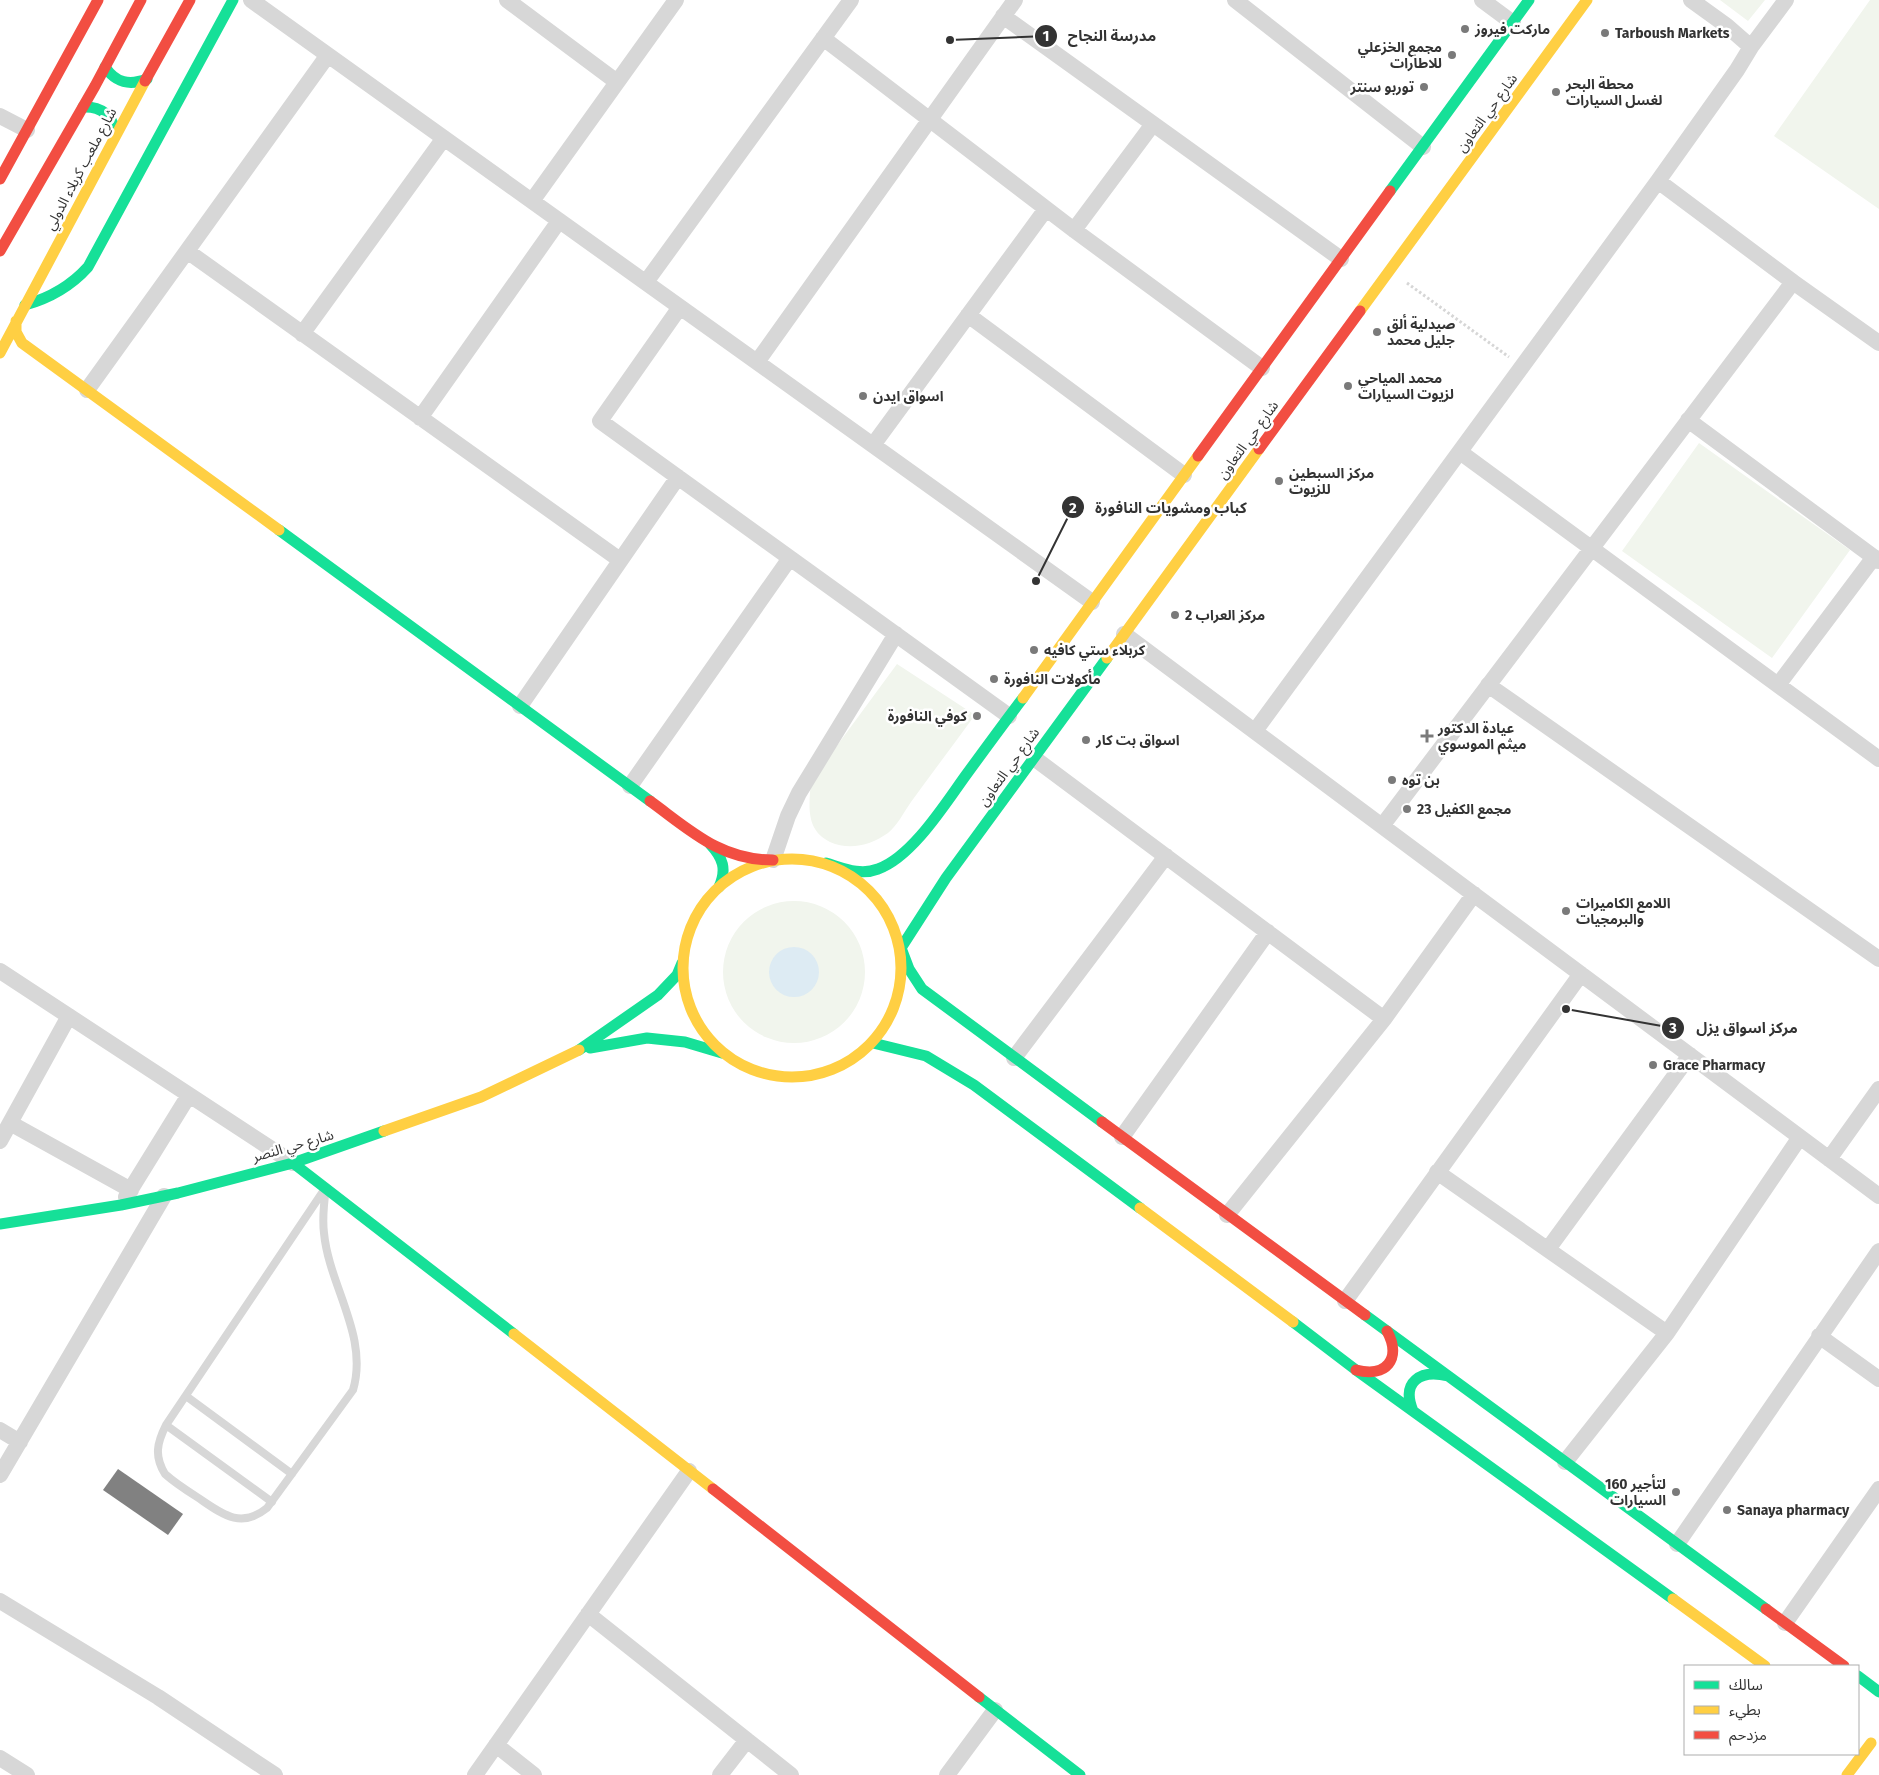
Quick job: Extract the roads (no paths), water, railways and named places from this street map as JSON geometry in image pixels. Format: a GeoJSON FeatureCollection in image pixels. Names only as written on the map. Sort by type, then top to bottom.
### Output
{"type":"FeatureCollection","features":[{"type":"Feature","properties":{"kind":"main road"},"geometry":{"type":"LineString","coordinates":[[0,179],[98,0]]}},
{"type":"Feature","properties":{"kind":"main road","name":"شارع ملعب كربلاء الدولي"},"geometry":{"type":"LineString","coordinates":[[0,251],[83,107],[141,0]]}},
{"type":"Feature","properties":{"kind":"main road","name":"شارع ملعب كربلاء الدولي"},"geometry":{"type":"LineString","coordinates":[[0,353],[116,133],[190,0]]}},
{"type":"Feature","properties":{"kind":"main road"},"geometry":{"type":"LineString","coordinates":[[25,305],[44,300],[65,289],[88,267],[233,0]]}},
{"type":"Feature","properties":{"kind":"main road"},"geometry":{"type":"LineString","coordinates":[[16,321],[16,332],[22,343],[709,843],[732,856],[743,859],[774,860],[800,858],[826,863],[847,870],[868,872],[878,869],[903,853],[936,817],[1529,0]]}},
{"type":"Feature","properties":{"kind":"main road","name":"شارع حي التعاون"},"geometry":{"type":"LineString","coordinates":[[901,948],[946,878],[1588,0]]}},
{"type":"Feature","properties":{"kind":"main road"},"geometry":{"type":"LineString","coordinates":[[105,67],[109,74],[123,83],[131,84],[147,79]]}},
{"type":"Feature","properties":{"kind":"main road"},"geometry":{"type":"LineString","coordinates":[[83,107],[91,106],[106,112],[111,118],[116,133]]}},
{"type":"Feature","properties":{"kind":"main road"},"geometry":{"type":"LineString","coordinates":[[709,843],[723,859],[725,871],[719,887]]}},
{"type":"Feature","properties":{"kind":"main road"},"geometry":{"type":"LineString","coordinates":[[580,1050],[658,995],[677,974],[682,963],[690,927],[698,910],[719,887],[738,872],[756,864],[774,860]]}},
{"type":"Feature","properties":{"kind":"main road"},"geometry":{"type":"LineString","coordinates":[[826,863],[867,887],[883,905],[894,926],[908,969],[922,989],[1122,1138],[1843,1665]]}},
{"type":"Feature","properties":{"kind":"main road"},"geometry":{"type":"LineString","coordinates":[[682,963],[685,989],[693,1014],[712,1043],[725,1054],[748,1068],[774,1076],[801,1077],[827,1072],[852,1060],[872,1043],[885,1027],[894,1009],[900,989],[903,969],[901,948]]}},
{"type":"Feature","properties":{"kind":"main road"},"geometry":{"type":"LineString","coordinates":[[580,1050],[647,1038],[685,1042],[725,1054]]}},
{"type":"Feature","properties":{"kind":"main road"},"geometry":{"type":"LineString","coordinates":[[872,1043],[926,1056],[974,1085],[1268,1302],[1356,1370],[1764,1665]]}},
{"type":"Feature","properties":{"kind":"main road","name":"شارع حي النصر"},"geometry":{"type":"LineString","coordinates":[[0,1224],[164,1196],[293,1164],[481,1097],[580,1050]]}},
{"type":"Feature","properties":{"kind":"main road"},"geometry":{"type":"LineString","coordinates":[[293,1164],[326,1187],[1080,1775]]}},
{"type":"Feature","properties":{"kind":"main road"},"geometry":{"type":"LineString","coordinates":[[1356,1370],[1365,1374],[1373,1374],[1387,1366],[1392,1360],[1394,1353],[1392,1337],[1387,1331]]}},
{"type":"Feature","properties":{"kind":"main road"},"geometry":{"type":"LineString","coordinates":[[1413,1411],[1409,1404],[1408,1396],[1413,1382],[1425,1373],[1433,1372],[1448,1376]]}},
{"type":"Feature","properties":{"kind":"main road"},"geometry":{"type":"LineString","coordinates":[[1859,1677],[1879,1692]]}},
{"type":"Feature","properties":{"kind":"main road"},"geometry":{"type":"LineString","coordinates":[[1847,1775],[1871,1743]]}},
{"type":"Feature","properties":{"kind":"street"},"geometry":{"type":"LineString","coordinates":[[251,0],[1092,602]]}},
{"type":"Feature","properties":{"kind":"street"},"geometry":{"type":"LineString","coordinates":[[507,0],[617,82]]}},
{"type":"Feature","properties":{"kind":"street"},"geometry":{"type":"LineString","coordinates":[[532,201],[676,0]]}},
{"type":"Feature","properties":{"kind":"street"},"geometry":{"type":"LineString","coordinates":[[646,282],[851,0]]}},
{"type":"Feature","properties":{"kind":"street"},"geometry":{"type":"LineString","coordinates":[[757,362],[1015,0]]}},
{"type":"Feature","properties":{"kind":"street"},"geometry":{"type":"LineString","coordinates":[[1235,0],[1423,147]]}},
{"type":"Feature","properties":{"kind":"street"},"geometry":{"type":"LineString","coordinates":[[1482,0],[1513,23]]}},
{"type":"Feature","properties":{"kind":"street"},"geometry":{"type":"LineString","coordinates":[[1691,0],[1727,26],[1751,47]]}},
{"type":"Feature","properties":{"kind":"street"},"geometry":{"type":"LineString","coordinates":[[1255,731],[1523,367],[1786,0]]}},
{"type":"Feature","properties":{"kind":"street"},"geometry":{"type":"LineString","coordinates":[[1004,16],[1341,259]]}},
{"type":"Feature","properties":{"kind":"street"},"geometry":{"type":"LineString","coordinates":[[823,38],[1046,209],[1262,368]]}},
{"type":"Feature","properties":{"kind":"street"},"geometry":{"type":"LineString","coordinates":[[87,390],[328,55]]}},
{"type":"Feature","properties":{"kind":"street"},"geometry":{"type":"LineString","coordinates":[[0,116],[27,130]]}},
{"type":"Feature","properties":{"kind":"street"},"geometry":{"type":"LineString","coordinates":[[1074,230],[1153,124]]}},
{"type":"Feature","properties":{"kind":"street"},"geometry":{"type":"LineString","coordinates":[[302,334],[444,138]]}},
{"type":"Feature","properties":{"kind":"street"},"geometry":{"type":"LineString","coordinates":[[1658,181],[1792,282],[1879,343]]}},
{"type":"Feature","properties":{"kind":"street"},"geometry":{"type":"LineString","coordinates":[[873,445],[1046,209]]}},
{"type":"Feature","properties":{"kind":"street"},"geometry":{"type":"LineString","coordinates":[[420,418],[559,220]]}},
{"type":"Feature","properties":{"kind":"street"},"geometry":{"type":"LineString","coordinates":[[187,251],[620,560]]}},
{"type":"Feature","properties":{"kind":"street"},"geometry":{"type":"LineString","coordinates":[[1382,826],[1792,282]]}},
{"type":"Feature","properties":{"kind":"street"},"geometry":{"type":"LineString","coordinates":[[680,307],[600,421],[1009,716]]}},
{"type":"Feature","properties":{"kind":"street"},"geometry":{"type":"LineString","coordinates":[[968,315],[1184,475]]}},
{"type":"Feature","properties":{"kind":"street"},"geometry":{"type":"LineString","coordinates":[[1688,420],[1876,559],[1778,685]]}},
{"type":"Feature","properties":{"kind":"street"},"geometry":{"type":"LineString","coordinates":[[1460,452],[1879,759]]}},
{"type":"Feature","properties":{"kind":"street"},"geometry":{"type":"LineString","coordinates":[[520,706],[678,476]]}},
{"type":"Feature","properties":{"kind":"street"},"geometry":{"type":"LineString","coordinates":[[630,786],[790,558]]}},
{"type":"Feature","properties":{"kind":"street"},"geometry":{"type":"LineString","coordinates":[[774,860],[788,816],[799,793],[896,634]]}},
{"type":"Feature","properties":{"kind":"street"},"geometry":{"type":"LineString","coordinates":[[1124,634],[1879,1196]]}},
{"type":"Feature","properties":{"kind":"street"},"geometry":{"type":"LineString","coordinates":[[1488,685],[1879,959]]}},
{"type":"Feature","properties":{"kind":"street"},"geometry":{"type":"LineString","coordinates":[[1034,758],[1384,1019]]}},
{"type":"Feature","properties":{"kind":"street"},"geometry":{"type":"LineString","coordinates":[[1014,1058],[1166,856]]}},
{"type":"Feature","properties":{"kind":"street"},"geometry":{"type":"LineString","coordinates":[[1228,1215],[1384,1019],[1474,894]]}},
{"type":"Feature","properties":{"kind":"street"},"geometry":{"type":"LineString","coordinates":[[1122,1138],[1268,932]]}},
{"type":"Feature","properties":{"kind":"street"},"geometry":{"type":"LineString","coordinates":[[0,971],[293,1164]]}},
{"type":"Feature","properties":{"kind":"street"},"geometry":{"type":"LineString","coordinates":[[1345,1301],[1581,974]]}},
{"type":"Feature","properties":{"kind":"street"},"geometry":{"type":"LineString","coordinates":[[0,1141],[69,1016]]}},
{"type":"Feature","properties":{"kind":"street"},"geometry":{"type":"LineString","coordinates":[[1548,1249],[1690,1055]]}},
{"type":"Feature","properties":{"kind":"street"},"geometry":{"type":"LineString","coordinates":[[1829,1159],[1879,1088]]}},
{"type":"Feature","properties":{"kind":"street"},"geometry":{"type":"LineString","coordinates":[[120,1205],[189,1095]]}},
{"type":"Feature","properties":{"kind":"street"},"geometry":{"type":"LineString","coordinates":[[10,1123],[131,1190]]}},
{"type":"Feature","properties":{"kind":"street"},"geometry":{"type":"LineString","coordinates":[[1565,1462],[1666,1333],[1800,1137]]}},
{"type":"Feature","properties":{"kind":"street"},"geometry":{"type":"LineString","coordinates":[[1437,1172],[1666,1333]]}},
{"type":"Feature","properties":{"kind":"street"},"geometry":{"type":"LineString","coordinates":[[0,1475],[164,1196]]}},
{"type":"Feature","properties":{"kind":"street"},"geometry":{"type":"LineString","coordinates":[[1677,1544],[1879,1251]]}},
{"type":"Feature","properties":{"kind":"street"},"geometry":{"type":"LineString","coordinates":[[1820,1336],[1879,1379]]}},
{"type":"Feature","properties":{"kind":"street"},"geometry":{"type":"LineString","coordinates":[[0,1430],[20,1442]]}},
{"type":"Feature","properties":{"kind":"street"},"geometry":{"type":"LineString","coordinates":[[475,1775],[689,1471]]}},
{"type":"Feature","properties":{"kind":"street"},"geometry":{"type":"LineString","coordinates":[[1785,1623],[1879,1489]]}},
{"type":"Feature","properties":{"kind":"street"},"geometry":{"type":"LineString","coordinates":[[0,1601],[158,1697],[275,1775]]}},
{"type":"Feature","properties":{"kind":"street"},"geometry":{"type":"LineString","coordinates":[[588,1614],[791,1775]]}},
{"type":"Feature","properties":{"kind":"street"},"geometry":{"type":"LineString","coordinates":[[947,1775],[995,1710]]}},
{"type":"Feature","properties":{"kind":"street"},"geometry":{"type":"LineString","coordinates":[[720,1775],[747,1740]]}},
{"type":"Feature","properties":{"kind":"street"},"geometry":{"type":"LineString","coordinates":[[496,1745],[534,1775]]}},
{"type":"Feature","properties":{"kind":"street"},"geometry":{"type":"LineString","coordinates":[[0,1758],[27,1775]]}},
{"type":"Feature","properties":{"kind":"lane"},"geometry":{"type":"LineString","coordinates":[[326,1187],[323,1213],[324,1234],[330,1262],[352,1327],[357,1354],[358,1374],[353,1390],[272,1502],[262,1512],[253,1517],[234,1518],[224,1515],[172,1480],[160,1466],[157,1457],[159,1438],[326,1187]]}},
{"type":"Feature","properties":{"kind":"lane"},"geometry":{"type":"LineString","coordinates":[[186,1396],[292,1474]]}},
{"type":"Feature","properties":{"kind":"lane"},"geometry":{"type":"LineString","coordinates":[[166,1425],[272,1502]]}},
{"type":"Feature","properties":{"kind":"place","name":"ماركت فيروز"},"geometry":{"type":"Point","coordinates":[1465,29]}},
{"type":"Feature","properties":{"kind":"place","name":"Tarboush Markets"},"geometry":{"type":"Point","coordinates":[1605,33]}},
{"type":"Feature","properties":{"kind":"place","name":"مدرسة النجاح"},"geometry":{"type":"Point","coordinates":[950,40]}},
{"type":"Feature","properties":{"kind":"place","name":"مجمع الخزعلي للاطارات"},"geometry":{"type":"Point","coordinates":[1452,55]}},
{"type":"Feature","properties":{"kind":"place","name":"توربو سنتر"},"geometry":{"type":"Point","coordinates":[1424,87]}},
{"type":"Feature","properties":{"kind":"place","name":"محطة البحر لغسل السيارات"},"geometry":{"type":"Point","coordinates":[1556,92]}},
{"type":"Feature","properties":{"kind":"place","name":"صيدلية ألق جليل محمد"},"geometry":{"type":"Point","coordinates":[1377,332]}},
{"type":"Feature","properties":{"kind":"place","name":"محمد المياحي لزيوت السيارات"},"geometry":{"type":"Point","coordinates":[1348,386]}},
{"type":"Feature","properties":{"kind":"place","name":"اسواق ايدن"},"geometry":{"type":"Point","coordinates":[863,396]}},
{"type":"Feature","properties":{"kind":"place","name":"مركز السبطين للزيوت"},"geometry":{"type":"Point","coordinates":[1279,481]}},
{"type":"Feature","properties":{"kind":"place","name":"كباب ومشويات النافورة"},"geometry":{"type":"Point","coordinates":[1036,581]}},
{"type":"Feature","properties":{"kind":"place","name":"مركز العراب 2"},"geometry":{"type":"Point","coordinates":[1175,615]}},
{"type":"Feature","properties":{"kind":"place","name":"كربلاء ستي كافيه"},"geometry":{"type":"Point","coordinates":[1034,650]}},
{"type":"Feature","properties":{"kind":"place","name":"مأكولات النافورة"},"geometry":{"type":"Point","coordinates":[994,679]}},
{"type":"Feature","properties":{"kind":"place","name":"كوفي النافورة"},"geometry":{"type":"Point","coordinates":[977,716]}},
{"type":"Feature","properties":{"kind":"place","name":"عيادة الدكتور ميثم الموسوي"},"geometry":{"type":"Point","coordinates":[1427,736]}},
{"type":"Feature","properties":{"kind":"place","name":"اسواق بت كار"},"geometry":{"type":"Point","coordinates":[1086,740]}},
{"type":"Feature","properties":{"kind":"place","name":"بن توه"},"geometry":{"type":"Point","coordinates":[1392,780]}},
{"type":"Feature","properties":{"kind":"place","name":"مجمع الكفيل 23"},"geometry":{"type":"Point","coordinates":[1407,809]}},
{"type":"Feature","properties":{"kind":"place","name":"اللامع الكاميرات والبرمجيات"},"geometry":{"type":"Point","coordinates":[1566,911]}},
{"type":"Feature","properties":{"kind":"place","name":"مركز اسواق يزل"},"geometry":{"type":"Point","coordinates":[1566,1009]}},
{"type":"Feature","properties":{"kind":"place","name":"Grace Pharmacy"},"geometry":{"type":"Point","coordinates":[1653,1065]}},
{"type":"Feature","properties":{"kind":"place","name":"160 لتأجير السيارات"},"geometry":{"type":"Point","coordinates":[1676,1492]}},
{"type":"Feature","properties":{"kind":"place","name":"Sanaya pharmacy"},"geometry":{"type":"Point","coordinates":[1727,1510]}}]}
